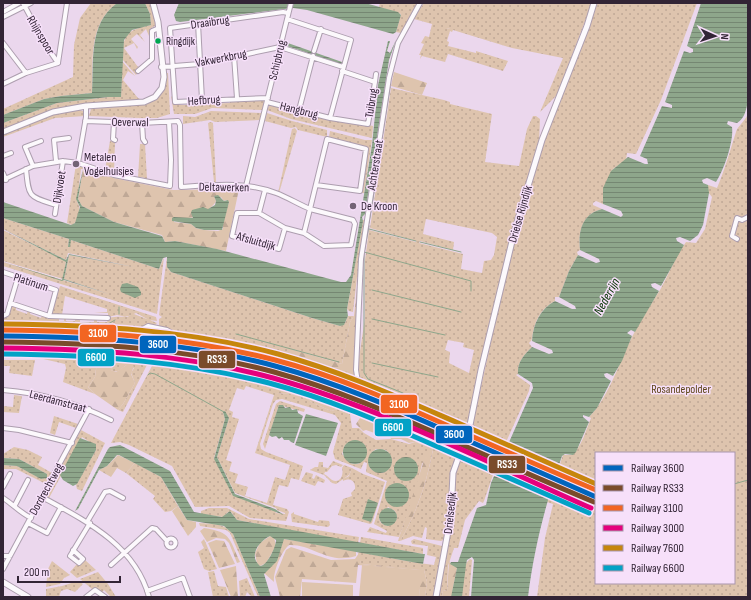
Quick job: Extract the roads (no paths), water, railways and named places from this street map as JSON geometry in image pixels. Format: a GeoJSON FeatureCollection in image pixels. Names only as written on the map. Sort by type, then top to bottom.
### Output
{"type":"FeatureCollection","features":[{"type":"Feature","properties":{"kind":"street"},"geometry":{"type":"LineString","coordinates":[[3,12],[19,3]]}},
{"type":"Feature","properties":{"kind":"street"},"geometry":{"type":"LineString","coordinates":[[3,17],[23,5],[31,3]]}},
{"type":"Feature","properties":{"kind":"street"},"geometry":{"type":"LineString","coordinates":[[3,84],[26,73],[58,63],[68,3]]}},
{"type":"Feature","properties":{"kind":"street"},"geometry":{"type":"LineString","coordinates":[[3,132],[54,112],[74,108],[140,102],[152,96],[158,88],[162,67],[159,28],[153,3]]}},
{"type":"Feature","properties":{"kind":"street","name":"Schipbrug"},"geometry":{"type":"LineString","coordinates":[[246,186],[291,3]]}},
{"type":"Feature","properties":{"kind":"street","name":"Achterstraat"},"geometry":{"type":"LineString","coordinates":[[358,382],[356,370],[361,259],[389,78],[398,43],[420,3]]}},
{"type":"Feature","properties":{"kind":"street","name":"Drielse Rijndijk"},"geometry":{"type":"LineString","coordinates":[[469,431],[481,370],[518,218],[542,141],[587,26],[594,3]]}},
{"type":"Feature","properties":{"kind":"street","name":"Rhijnspoor"},"geometry":{"type":"LineString","coordinates":[[23,5],[45,44],[58,63]]}},
{"type":"Feature","properties":{"kind":"street","name":"Draaibrug"},"geometry":{"type":"LineString","coordinates":[[172,66],[170,28],[289,11]]}},
{"type":"Feature","properties":{"kind":"street"},"geometry":{"type":"LineString","coordinates":[[287,18],[321,29],[314,51]]}},
{"type":"Feature","properties":{"kind":"street"},"geometry":{"type":"LineString","coordinates":[[198,23],[202,100]]}},
{"type":"Feature","properties":{"kind":"street"},"geometry":{"type":"LineString","coordinates":[[138,71],[152,59],[152,31],[159,28]]}},
{"type":"Feature","properties":{"kind":"street","name":"Hangbrug"},"geometry":{"type":"LineString","coordinates":[[321,29],[351,40],[330,118]]}},
{"type":"Feature","properties":{"kind":"street"},"geometry":{"type":"LineString","coordinates":[[3,43],[26,73]]}},
{"type":"Feature","properties":{"kind":"street","name":"Vakwerkbrug"},"geometry":{"type":"LineString","coordinates":[[162,67],[200,64],[280,47]]}},
{"type":"Feature","properties":{"kind":"street","name":"Tuibrug"},"geometry":{"type":"LineString","coordinates":[[280,47],[313,56],[375,82]]}},
{"type":"Feature","properties":{"kind":"street"},"geometry":{"type":"LineString","coordinates":[[234,56],[237,98]]}},
{"type":"Feature","properties":{"kind":"street"},"geometry":{"type":"LineString","coordinates":[[300,110],[313,56]]}},
{"type":"Feature","properties":{"kind":"street","name":"Hefbrug"},"geometry":{"type":"LineString","coordinates":[[172,66],[176,102],[237,98],[268,100]]}},
{"type":"Feature","properties":{"kind":"street","name":"Tuibrug"},"geometry":{"type":"LineString","coordinates":[[368,124],[376,74]]}},
{"type":"Feature","properties":{"kind":"street","name":"Hangbrug"},"geometry":{"type":"LineString","coordinates":[[268,100],[330,118],[368,124]]}},
{"type":"Feature","properties":{"kind":"street"},"geometry":{"type":"LineString","coordinates":[[78,163],[86,107]]}},
{"type":"Feature","properties":{"kind":"street","name":"Oeverwal"},"geometry":{"type":"LineString","coordinates":[[85,121],[142,123],[171,122]]}},
{"type":"Feature","properties":{"kind":"street"},"geometry":{"type":"LineString","coordinates":[[114,122],[113,139],[116,140]]}},
{"type":"Feature","properties":{"kind":"street"},"geometry":{"type":"LineString","coordinates":[[3,173],[4,180],[33,166],[63,161],[78,163],[114,175],[170,186],[172,160],[171,122]]}},
{"type":"Feature","properties":{"kind":"street","name":"Deltawerken"},"geometry":{"type":"LineString","coordinates":[[171,122],[180,122],[181,187],[232,184],[246,186],[265,190],[310,209],[354,221],[352,243],[349,246],[324,246],[304,233]]}},
{"type":"Feature","properties":{"kind":"street"},"geometry":{"type":"LineString","coordinates":[[142,123],[143,139],[145,142]]}},
{"type":"Feature","properties":{"kind":"street"},"geometry":{"type":"LineString","coordinates":[[56,161],[54,140],[69,138]]}},
{"type":"Feature","properties":{"kind":"street"},"geometry":{"type":"LineString","coordinates":[[304,233],[316,185],[328,139],[366,149],[360,190],[316,185]]}},
{"type":"Feature","properties":{"kind":"street"},"geometry":{"type":"LineString","coordinates":[[33,166],[25,147],[41,141]]}},
{"type":"Feature","properties":{"kind":"street"},"geometry":{"type":"LineString","coordinates":[[3,156],[11,153]]}},
{"type":"Feature","properties":{"kind":"street","name":"Dijkvoet"},"geometry":{"type":"LineString","coordinates":[[54,214],[63,161]]}},
{"type":"Feature","properties":{"kind":"street"},"geometry":{"type":"LineString","coordinates":[[26,169],[29,190],[32,196],[56,205]]}},
{"type":"Feature","properties":{"kind":"street"},"geometry":{"type":"LineString","coordinates":[[259,213],[265,190]]}},
{"type":"Feature","properties":{"kind":"street","name":"Afsluitdijk"},"geometry":{"type":"LineString","coordinates":[[285,228],[279,249],[232,236],[237,213],[259,213],[285,228],[304,233]]}},
{"type":"Feature","properties":{"kind":"street"},"geometry":{"type":"LineString","coordinates":[[737,239],[732,236],[737,218],[742,220],[748,217]]}},
{"type":"Feature","properties":{"kind":"street","name":"Platinum"},"geometry":{"type":"LineString","coordinates":[[3,272],[56,290],[49,316]]}},
{"type":"Feature","properties":{"kind":"street"},"geometry":{"type":"LineString","coordinates":[[5,315],[18,277]]}},
{"type":"Feature","properties":{"kind":"street"},"geometry":{"type":"LineString","coordinates":[[10,303],[49,316],[108,318]]}},
{"type":"Feature","properties":{"kind":"street"},"geometry":{"type":"LineString","coordinates":[[3,326],[106,327],[141,330],[148,326],[167,330],[174,334],[225,342],[299,361],[351,382],[358,382],[368,389],[434,412],[469,431]]}},
{"type":"Feature","properties":{"kind":"street","name":"Leerdamstraat"},"geometry":{"type":"LineString","coordinates":[[3,390],[50,397],[89,409],[111,420]]}},
{"type":"Feature","properties":{"kind":"street","name":"Dordrechtweg"},"geometry":{"type":"LineString","coordinates":[[3,569],[89,409]]}},
{"type":"Feature","properties":{"kind":"street"},"geometry":{"type":"LineString","coordinates":[[3,428],[19,430],[72,443]]}},
{"type":"Feature","properties":{"kind":"street","name":"Drielsedijk"},"geometry":{"type":"LineString","coordinates":[[436,597],[451,515],[453,473],[469,431]]}},
{"type":"Feature","properties":{"kind":"street"},"geometry":{"type":"LineString","coordinates":[[3,487],[10,474]]}},
{"type":"Feature","properties":{"kind":"street"},"geometry":{"type":"LineString","coordinates":[[15,505],[28,480]]}},
{"type":"Feature","properties":{"kind":"street"},"geometry":{"type":"LineString","coordinates":[[73,550],[105,492],[110,491],[123,498]]}},
{"type":"Feature","properties":{"kind":"street"},"geometry":{"type":"LineString","coordinates":[[42,497],[88,522],[112,540],[136,566],[149,597]]}},
{"type":"Feature","properties":{"kind":"street"},"geometry":{"type":"LineString","coordinates":[[3,498],[15,505],[18,512],[31,518]]}},
{"type":"Feature","properties":{"kind":"street"},"geometry":{"type":"LineString","coordinates":[[28,523],[47,533],[61,507]]}},
{"type":"Feature","properties":{"kind":"street"},"geometry":{"type":"LineString","coordinates":[[111,565],[152,528],[156,529],[167,541]]}},
{"type":"Feature","properties":{"kind":"street"},"geometry":{"type":"LineString","coordinates":[[3,556],[10,556]]}},
{"type":"Feature","properties":{"kind":"street"},"geometry":{"type":"LineString","coordinates":[[147,590],[184,578],[190,597]]}},
{"type":"Feature","properties":{"kind":"street"},"geometry":{"type":"LineString","coordinates":[[3,582],[28,597]]}},
{"type":"Feature","properties":{"kind":"street"},"geometry":{"type":"LineString","coordinates":[[86,597],[95,590],[105,597]]}},
{"type":"Feature","properties":{"kind":"water"},"geometry":{"type":"Polygon","coordinates":[[[117,3],[145,3],[150,14],[151,25],[132,30],[124,40],[121,97],[108,97],[57,103],[3,123],[3,115],[44,99],[92,93],[94,44],[97,33],[101,22],[117,3]]]}},
{"type":"Feature","properties":{"kind":"water"},"geometry":{"type":"Polygon","coordinates":[[[179,3],[365,3],[398,12],[401,15],[396,32],[393,34],[307,10],[293,8],[180,22],[176,21],[174,15],[179,3]]]}},
{"type":"Feature","properties":{"kind":"water","name":"Nederrijn"},"geometry":{"type":"Polygon","coordinates":[[[701,3],[748,3],[748,101],[745,114],[740,121],[737,123],[728,121],[727,124],[732,127],[731,140],[728,155],[719,177],[716,182],[707,178],[702,180],[703,183],[708,185],[709,193],[703,225],[698,235],[690,241],[680,237],[676,238],[677,241],[684,245],[661,286],[655,283],[651,284],[652,287],[659,291],[635,332],[631,330],[627,333],[632,336],[622,361],[613,376],[607,373],[604,374],[605,377],[611,381],[597,408],[589,417],[583,415],[583,417],[589,422],[576,452],[573,455],[565,454],[562,456],[541,525],[528,597],[471,597],[474,560],[472,557],[467,560],[462,597],[451,597],[457,568],[450,564],[451,562],[458,562],[477,508],[486,505],[491,483],[533,388],[532,383],[518,374],[520,362],[532,347],[549,354],[553,353],[552,350],[532,341],[538,318],[545,308],[555,301],[572,309],[576,309],[575,306],[559,297],[569,271],[578,255],[596,263],[600,262],[599,259],[580,250],[580,236],[583,224],[595,211],[602,209],[621,217],[623,215],[621,211],[603,204],[603,188],[611,171],[628,157],[648,164],[647,159],[640,156],[662,106],[672,108],[672,105],[665,102],[684,51],[690,53],[693,52],[693,49],[687,46],[701,3]]]}},
{"type":"Feature","properties":{"kind":"water"},"geometry":{"type":"Polygon","coordinates":[[[396,40],[389,60],[365,214],[362,217],[363,221],[347,309],[348,316],[344,325],[340,326],[312,318],[171,272],[167,267],[167,257],[163,258],[159,269],[71,240],[70,247],[68,247],[69,239],[3,218],[3,202],[71,225],[75,223],[80,207],[76,199],[83,169],[78,199],[82,206],[114,222],[162,236],[165,242],[175,241],[217,249],[341,282],[346,282],[351,275],[372,145],[378,85],[388,41],[390,41],[387,51],[390,53],[396,40]]]}},
{"type":"Feature","properties":{"kind":"water"},"geometry":{"type":"Polygon","coordinates":[[[285,42],[342,62],[341,64],[284,45],[285,42]]]}},
{"type":"Feature","properties":{"kind":"water"},"geometry":{"type":"Polygon","coordinates":[[[218,195],[224,201],[228,200],[229,202],[222,230],[204,230],[196,228],[191,224],[172,221],[172,218],[174,217],[193,218],[191,213],[192,210],[203,207],[208,209],[215,205],[216,201],[214,196],[218,195]]]}},
{"type":"Feature","properties":{"kind":"water"},"geometry":{"type":"Polygon","coordinates":[[[3,229],[66,260],[69,254],[134,267],[69,255],[64,279],[109,294],[64,280],[62,281],[3,262],[62,280],[66,262],[3,229]]]}},
{"type":"Feature","properties":{"kind":"water"},"geometry":{"type":"Polygon","coordinates":[[[127,283],[138,287],[141,295],[135,298],[121,292],[120,289],[122,284],[127,283]]]}},
{"type":"Feature","properties":{"kind":"water"},"geometry":{"type":"Polygon","coordinates":[[[279,405],[283,405],[285,408],[290,407],[292,410],[297,409],[298,413],[303,416],[294,443],[289,440],[284,440],[282,437],[279,439],[276,436],[272,437],[269,435],[279,405]]]}},
{"type":"Feature","properties":{"kind":"water"},"geometry":{"type":"Polygon","coordinates":[[[225,411],[229,418],[217,457],[235,494],[275,509],[284,515],[233,496],[214,459],[225,419],[223,412],[225,411]]]}},
{"type":"Feature","properties":{"kind":"water"},"geometry":{"type":"Polygon","coordinates":[[[306,414],[338,423],[326,456],[295,445],[306,414]]]}},
{"type":"Feature","properties":{"kind":"water"},"geometry":{"type":"Polygon","coordinates":[[[80,438],[96,444],[96,450],[77,484],[73,486],[63,480],[60,475],[80,438]]]}},
{"type":"Feature","properties":{"kind":"water"},"geometry":{"type":"Polygon","coordinates":[[[355,440],[364,443],[367,452],[364,461],[355,464],[346,461],[343,452],[346,443],[355,440]]]}},
{"type":"Feature","properties":{"kind":"water"},"geometry":{"type":"Polygon","coordinates":[[[120,445],[170,471],[194,512],[222,517],[230,511],[237,520],[425,554],[423,564],[284,539],[277,561],[264,574],[271,597],[260,597],[233,534],[224,526],[187,520],[161,477],[119,455],[117,455],[107,466],[99,470],[78,509],[75,511],[110,447],[120,445]],[[270,536],[262,541],[256,549],[255,558],[260,566],[263,565],[271,556],[276,540],[270,536]]]}},
{"type":"Feature","properties":{"kind":"water"},"geometry":{"type":"Polygon","coordinates":[[[380,449],[389,452],[392,461],[389,470],[380,473],[371,470],[368,461],[371,452],[380,449]]]}},
{"type":"Feature","properties":{"kind":"water"},"geometry":{"type":"Polygon","coordinates":[[[406,457],[415,460],[418,469],[415,478],[406,481],[397,478],[394,469],[397,460],[406,457]]]}},
{"type":"Feature","properties":{"kind":"water"},"geometry":{"type":"Polygon","coordinates":[[[3,458],[19,459],[47,474],[47,478],[41,479],[17,466],[3,465],[3,458]]]}},
{"type":"Feature","properties":{"kind":"water"},"geometry":{"type":"Polygon","coordinates":[[[397,483],[406,486],[409,495],[406,504],[397,507],[388,504],[385,495],[388,486],[397,483]]]}},
{"type":"Feature","properties":{"kind":"water"},"geometry":{"type":"Polygon","coordinates":[[[368,499],[378,503],[371,522],[362,519],[368,499]]]}},
{"type":"Feature","properties":{"kind":"water"},"geometry":{"type":"Polygon","coordinates":[[[384,508],[392,508],[397,513],[395,524],[392,526],[384,526],[379,521],[379,513],[384,508]]]}},
{"type":"Feature","properties":{"kind":"waterway"},"geometry":{"type":"LineString","coordinates":[[382,138],[390,87]]}},
{"type":"Feature","properties":{"kind":"waterway"},"geometry":{"type":"LineString","coordinates":[[381,152],[382,144]]}},
{"type":"Feature","properties":{"kind":"waterway"},"geometry":{"type":"LineString","coordinates":[[369,223],[380,155]]}},
{"type":"Feature","properties":{"kind":"waterway"},"geometry":{"type":"LineString","coordinates":[[369,226],[364,253],[364,373],[368,379],[403,393]]}},
{"type":"Feature","properties":{"kind":"waterway"},"geometry":{"type":"LineString","coordinates":[[369,229],[416,241]]}},
{"type":"Feature","properties":{"kind":"waterway"},"geometry":{"type":"LineString","coordinates":[[420,242],[461,252]]}},
{"type":"Feature","properties":{"kind":"waterway"},"geometry":{"type":"LineString","coordinates":[[364,252],[471,281],[471,291]]}},
{"type":"Feature","properties":{"kind":"waterway"},"geometry":{"type":"LineString","coordinates":[[372,290],[461,312]]}},
{"type":"Feature","properties":{"kind":"waterway"},"geometry":{"type":"LineString","coordinates":[[119,307],[119,314]]}},
{"type":"Feature","properties":{"kind":"waterway"},"geometry":{"type":"LineString","coordinates":[[372,319],[445,335]]}},
{"type":"Feature","properties":{"kind":"waterway"},"geometry":{"type":"LineString","coordinates":[[59,322],[108,324],[115,320]]}},
{"type":"Feature","properties":{"kind":"waterway"},"geometry":{"type":"LineString","coordinates":[[236,334],[339,362]]}},
{"type":"Feature","properties":{"kind":"waterway"},"geometry":{"type":"LineString","coordinates":[[372,363],[438,377]]}},
{"type":"Feature","properties":{"kind":"waterway"},"geometry":{"type":"LineString","coordinates":[[148,375],[150,373],[155,374],[224,412]]}},
{"type":"Feature","properties":{"kind":"waterway"},"geometry":{"type":"LineString","coordinates":[[735,484],[748,480]]}},
{"type":"Feature","properties":{"kind":"rail line","name":"7600"},"geometry":{"type":"LineString","coordinates":[[3,324],[142,330],[211,339],[278,354],[324,368],[391,394],[595,484]]}},
{"type":"Feature","properties":{"kind":"rail line","name":"3100"},"geometry":{"type":"LineString","coordinates":[[3,330],[106,334],[174,341],[242,352],[298,366],[366,390],[595,490]]}},
{"type":"Feature","properties":{"kind":"rail line","name":"3600"},"geometry":{"type":"LineString","coordinates":[[3,336],[140,342],[208,351],[275,366],[321,380],[388,406],[595,497]]}},
{"type":"Feature","properties":{"kind":"rail line","name":"RS33"},"geometry":{"type":"LineString","coordinates":[[3,342],[140,348],[207,357],[274,372],[342,394],[594,502]]}},
{"type":"Feature","properties":{"kind":"rail line","name":"3000"},"geometry":{"type":"LineString","coordinates":[[3,348],[139,354],[206,363],[273,378],[314,390],[394,420],[591,508]]}},
{"type":"Feature","properties":{"kind":"rail line","name":"6600"},"geometry":{"type":"LineString","coordinates":[[3,354],[104,358],[170,364],[236,375],[292,389],[402,431],[589,513]]}},
{"type":"Feature","properties":{"kind":"place","name":"Ringdijk"},"geometry":{"type":"Point","coordinates":[158,41]}},
{"type":"Feature","properties":{"kind":"place","name":"Metalen Vogelhuisjes"},"geometry":{"type":"Point","coordinates":[76,164]}},
{"type":"Feature","properties":{"kind":"place","name":"De Kroon"},"geometry":{"type":"Point","coordinates":[353,206]}},
{"type":"Feature","properties":{"kind":"park label","name":"Rosandepolder"},"geometry":{"type":"Point","coordinates":[681,389]}}]}
